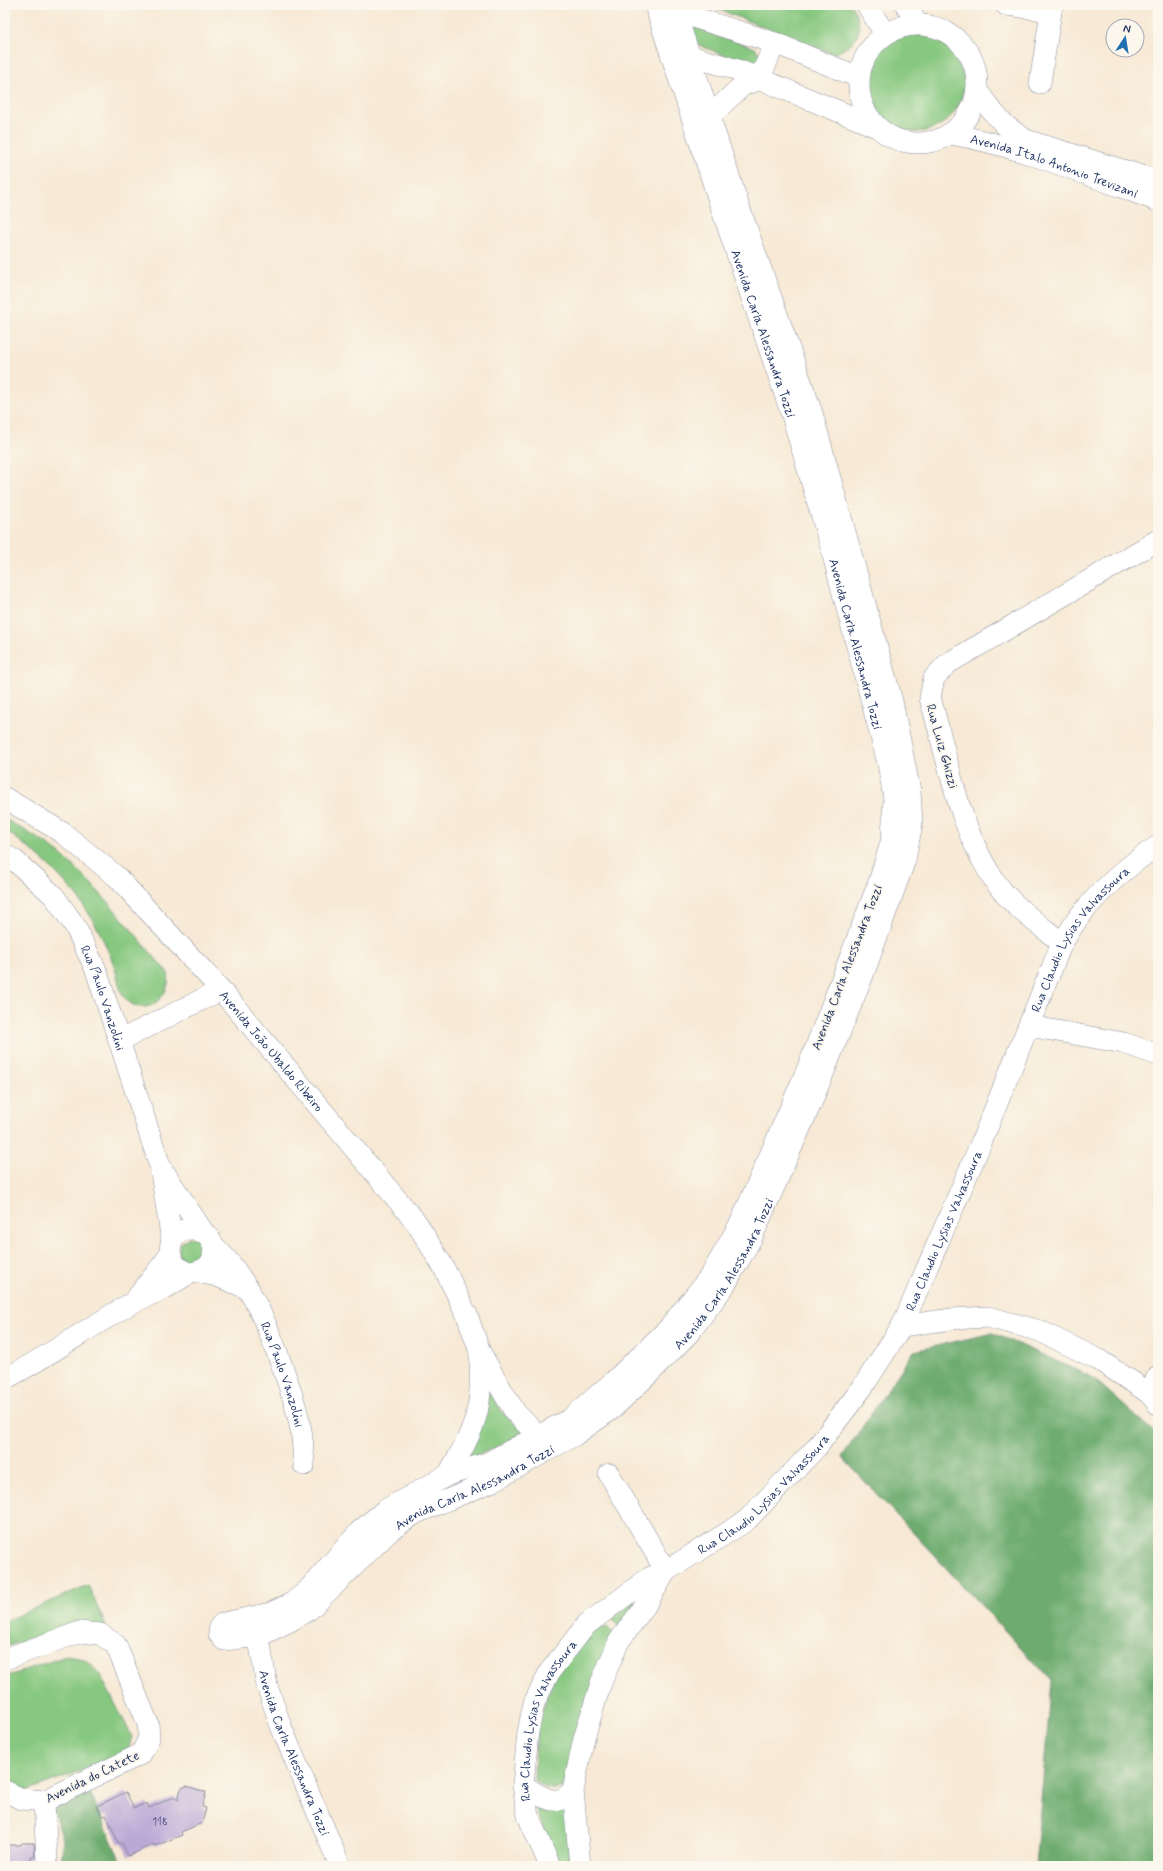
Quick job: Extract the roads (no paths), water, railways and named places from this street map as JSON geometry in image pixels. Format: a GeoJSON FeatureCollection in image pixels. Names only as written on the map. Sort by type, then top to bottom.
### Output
{"type":"FeatureCollection","features":[{"type":"Feature","properties":{"kind":"street"},"geometry":{"type":"LineString","coordinates":[[867,5],[885,34]]}},
{"type":"Feature","properties":{"kind":"street"},"geometry":{"type":"LineString","coordinates":[[906,5],[917,24]]}},
{"type":"Feature","properties":{"kind":"street"},"geometry":{"type":"LineString","coordinates":[[1006,5],[1051,8],[1040,83]]}},
{"type":"Feature","properties":{"kind":"street"},"geometry":{"type":"LineString","coordinates":[[666,9],[775,43],[858,77]]}},
{"type":"Feature","properties":{"kind":"street","name":"Avenida Carla Alessandra Tozzi"},"geometry":{"type":"LineString","coordinates":[[257,1626],[271,1613],[292,1603],[307,1591],[360,1531],[379,1515],[448,1475],[487,1463],[570,1418],[614,1381],[670,1328],[711,1275],[741,1222],[807,1070],[879,882],[892,839],[894,798],[888,763],[830,544],[792,415],[723,213],[681,53],[666,9]]}},
{"type":"Feature","properties":{"kind":"street"},"geometry":{"type":"LineString","coordinates":[[681,53],[738,70],[759,80],[877,127],[894,138],[912,143],[932,141],[950,134],[960,126],[974,104],[977,90],[976,71],[968,52],[955,37],[937,27],[917,24],[900,27],[885,34],[872,44],[864,58],[858,77],[859,93],[865,112],[877,127]]}},
{"type":"Feature","properties":{"kind":"street"},"geometry":{"type":"LineString","coordinates":[[710,116],[743,85],[759,80],[775,43]]}},
{"type":"Feature","properties":{"kind":"street","name":"Avenida Carla Alessandra Tozzi"},"geometry":{"type":"LineString","coordinates":[[257,1626],[290,1621],[310,1608],[373,1546],[392,1529],[416,1513],[493,1481],[575,1435],[612,1409],[690,1332],[725,1285],[752,1237],[812,1101],[863,976],[905,860],[912,823],[910,791],[892,700],[812,413],[739,207],[710,116],[681,53]]}},
{"type":"Feature","properties":{"kind":"street"},"geometry":{"type":"LineString","coordinates":[[977,90],[991,110],[1006,126],[1026,140],[1158,182]]}},
{"type":"Feature","properties":{"kind":"street","name":"Avenida Italo Antonio Trevizani"},"geometry":{"type":"LineString","coordinates":[[950,134],[982,140],[1014,150],[1158,201]]}},
{"type":"Feature","properties":{"kind":"street","name":"Rua Luiz Ghizzi"},"geometry":{"type":"LineString","coordinates":[[1062,943],[1028,916],[997,886],[979,857],[965,824],[930,698],[934,678],[947,664],[1158,540]]}},
{"type":"Feature","properties":{"kind":"street","name":"Avenida João Ubaldo Ribeiro"},"geometry":{"type":"LineString","coordinates":[[5,798],[63,833],[117,877],[221,990],[416,1222],[444,1268],[467,1315],[480,1352],[515,1412],[538,1436]]}},
{"type":"Feature","properties":{"kind":"street","name":"Rua Claudio Lysias Valvassoura"},"geometry":{"type":"LineString","coordinates":[[550,1866],[530,1821],[524,1786],[528,1732],[534,1703],[550,1671],[587,1624],[649,1578],[666,1571],[746,1521],[822,1441],[862,1388],[902,1326],[1029,1026],[1062,943],[1078,917],[1143,855],[1158,846]]}},
{"type":"Feature","properties":{"kind":"street","name":"Rua Paulo Vanzolini"},"geometry":{"type":"LineString","coordinates":[[5,855],[14,860],[54,896],[75,926],[96,970],[160,1166],[171,1248]]}},
{"type":"Feature","properties":{"kind":"street"},"geometry":{"type":"LineString","coordinates":[[119,1041],[221,990]]}},
{"type":"Feature","properties":{"kind":"street"},"geometry":{"type":"LineString","coordinates":[[1029,1026],[1124,1043],[1158,1054]]}},
{"type":"Feature","properties":{"kind":"street","name":"Rua Paulo Vanzolini"},"geometry":{"type":"LineString","coordinates":[[160,1166],[208,1239],[228,1259],[249,1289],[269,1330],[293,1397],[301,1426],[304,1465]]}},
{"type":"Feature","properties":{"kind":"street"},"geometry":{"type":"LineString","coordinates":[[5,1380],[134,1302],[162,1290],[193,1273],[204,1270],[212,1259],[208,1239],[197,1230],[190,1229],[176,1235],[171,1248],[134,1302]]}},
{"type":"Feature","properties":{"kind":"street"},"geometry":{"type":"LineString","coordinates":[[171,1248],[177,1268],[193,1273],[217,1276],[249,1289]]}},
{"type":"Feature","properties":{"kind":"street"},"geometry":{"type":"LineString","coordinates":[[902,1326],[952,1319],[988,1317],[1040,1331],[1099,1360],[1155,1391]]}},
{"type":"Feature","properties":{"kind":"street","name":"Avenida João Ubaldo Ribeiro"},"geometry":{"type":"LineString","coordinates":[[448,1475],[463,1450],[473,1427],[479,1402],[480,1352]]}},
{"type":"Feature","properties":{"kind":"street"},"geometry":{"type":"LineString","coordinates":[[609,1474],[666,1571]]}},
{"type":"Feature","properties":{"kind":"street","name":"Rua Claudio Lysias Valvassoura"},"geometry":{"type":"LineString","coordinates":[[580,1866],[573,1790],[586,1731],[601,1683],[619,1641],[645,1606],[666,1571]]}},
{"type":"Feature","properties":{"kind":"street"},"geometry":{"type":"LineString","coordinates":[[587,1624],[604,1624],[612,1627],[617,1631],[619,1641]]}},
{"type":"Feature","properties":{"kind":"street","name":"Avenida Carla Alessandra Tozzi"},"geometry":{"type":"LineString","coordinates":[[257,1626],[267,1686],[282,1729],[340,1866]]}},
{"type":"Feature","properties":{"kind":"street","name":"Avenida do Catete"},"geometry":{"type":"LineString","coordinates":[[5,1659],[80,1632],[100,1634],[116,1645],[148,1724],[149,1738],[141,1754],[44,1801],[22,1799],[5,1791]]}},
{"type":"Feature","properties":{"kind":"street"},"geometry":{"type":"LineString","coordinates":[[524,1786],[544,1799],[557,1800],[566,1798],[573,1790]]}},
{"type":"Feature","properties":{"kind":"street"},"geometry":{"type":"LineString","coordinates":[[44,1801],[46,1866]]}}]}
